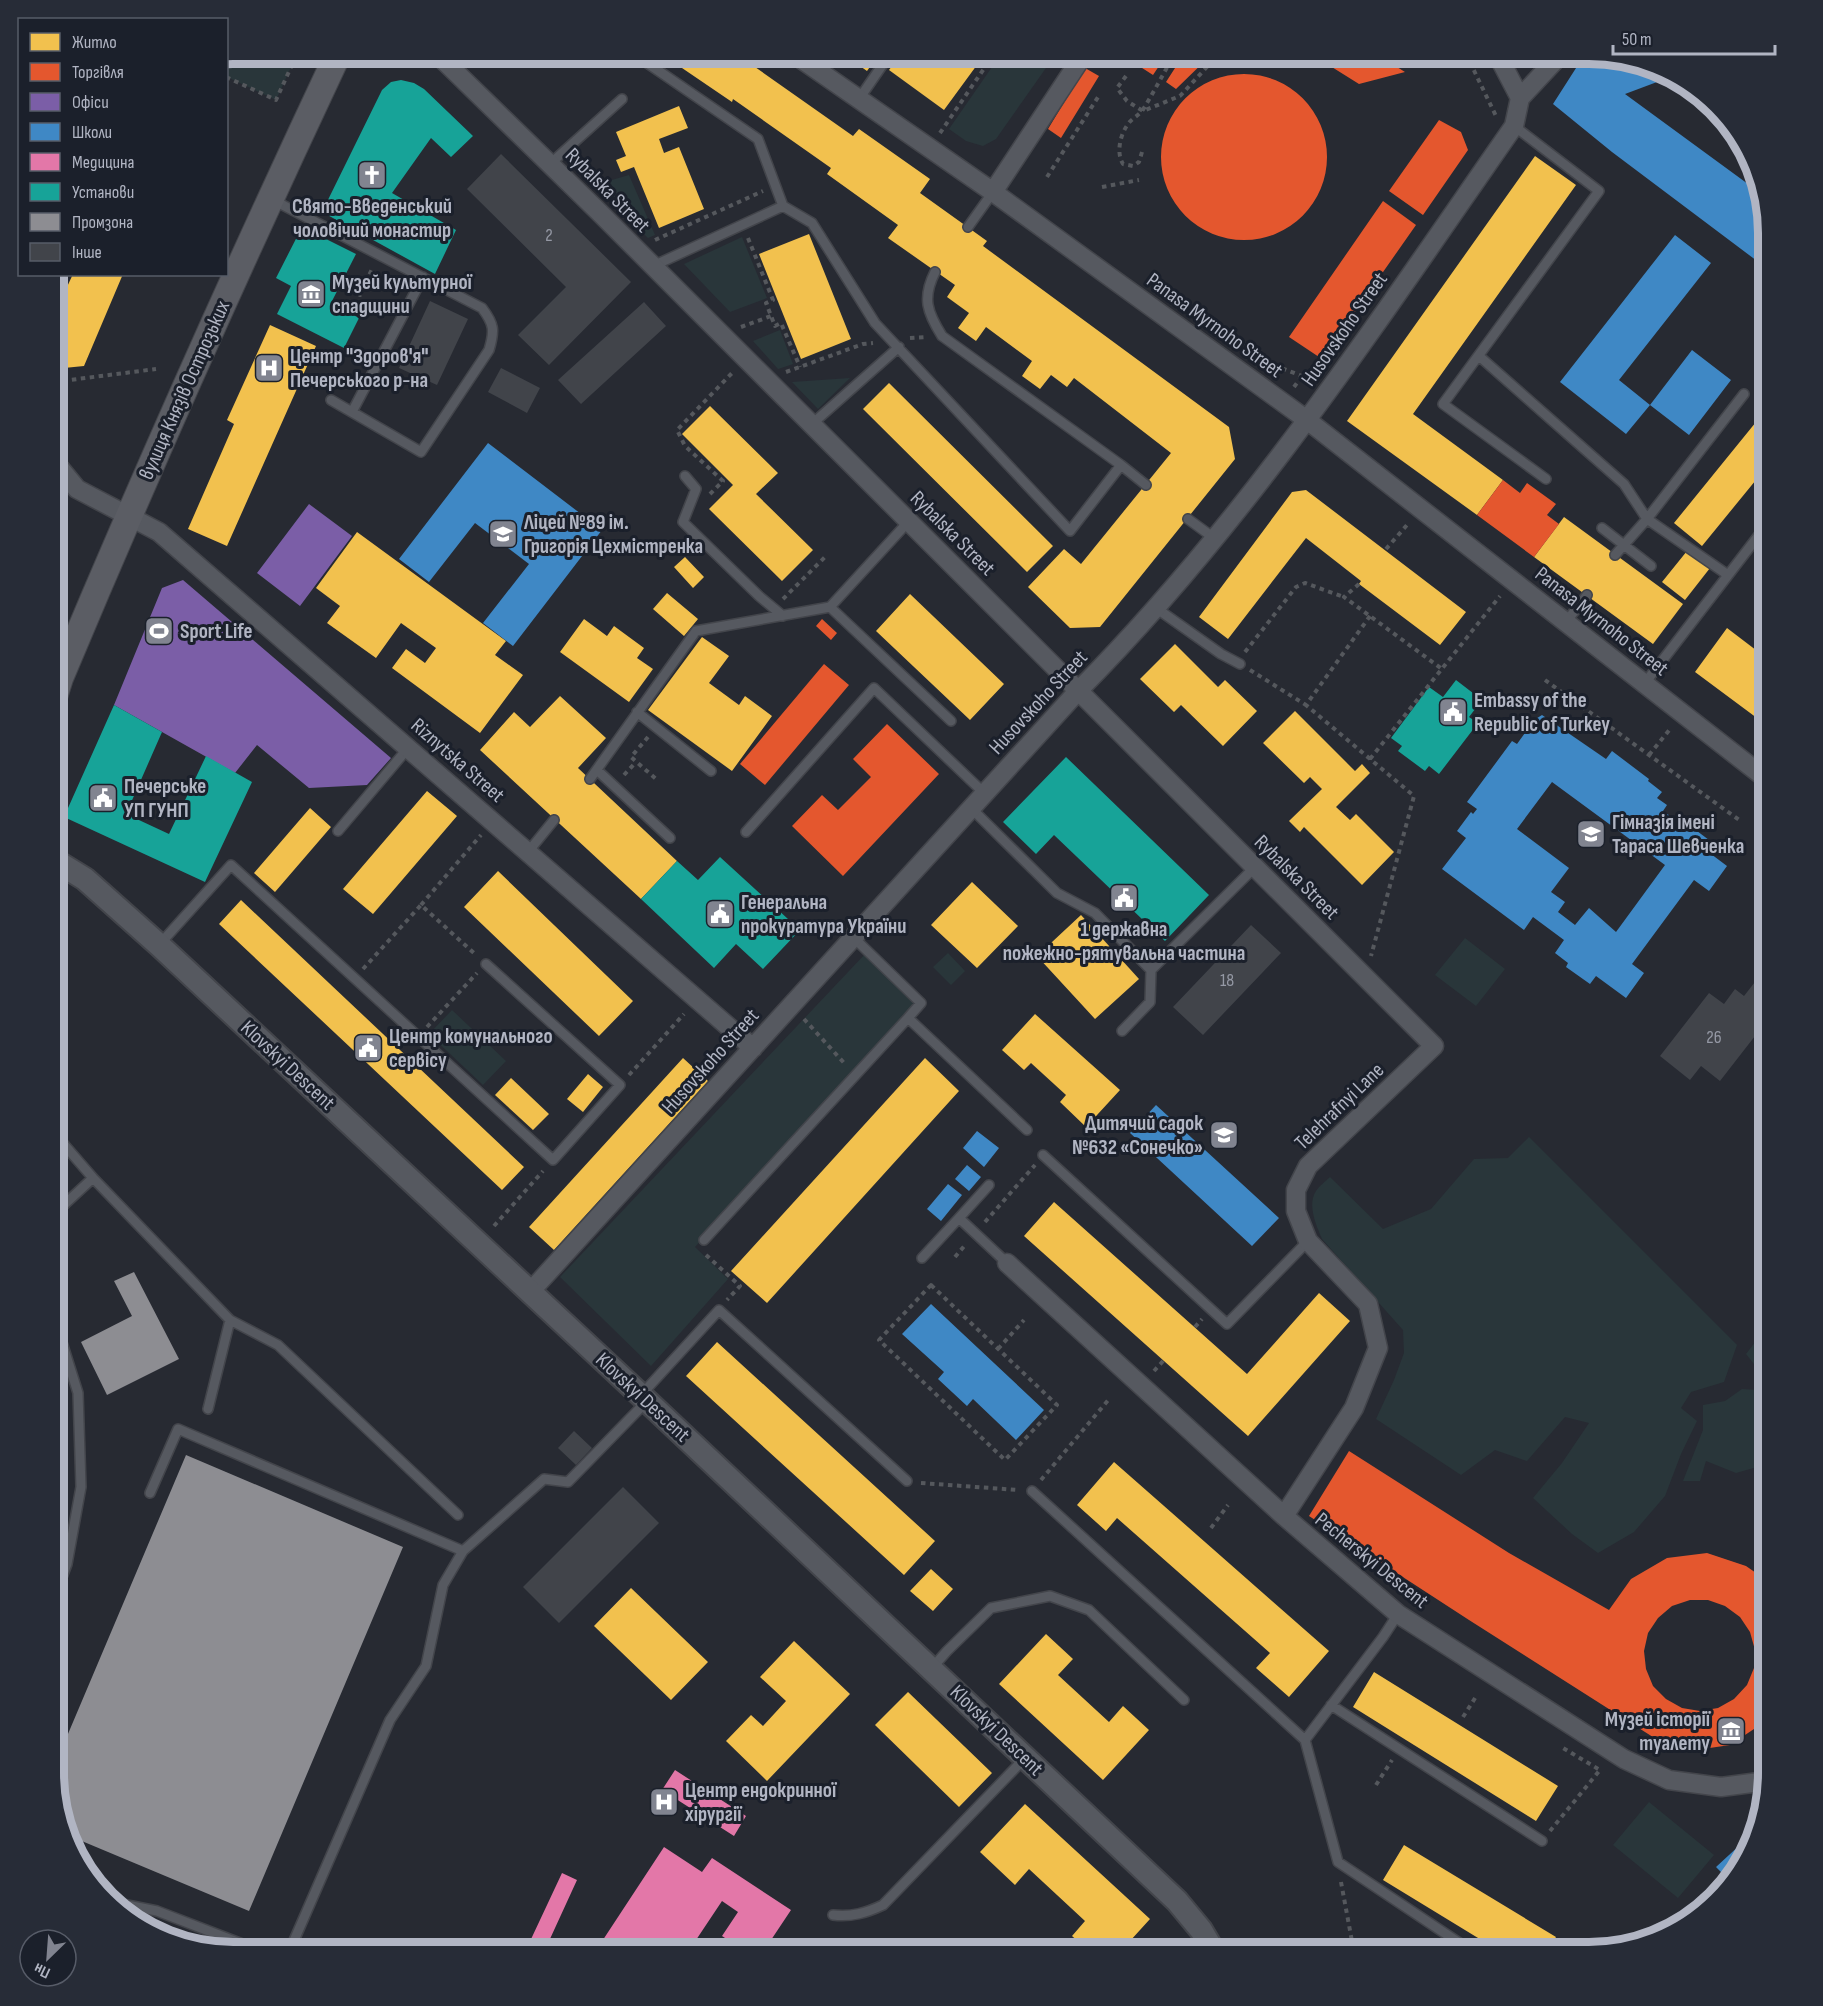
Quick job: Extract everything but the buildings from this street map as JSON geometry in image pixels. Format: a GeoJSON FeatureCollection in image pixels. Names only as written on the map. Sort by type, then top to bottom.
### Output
{"type":"FeatureCollection","features":[{"type":"Feature","properties":{"kind":"main road","name":"вулиця Князів Острозьких"},"geometry":{"type":"LineString","coordinates":[[65,665],[128,514],[333,65]]}},
{"type":"Feature","properties":{"kind":"street","name":"Rybalska Street"},"geometry":{"type":"LineString","coordinates":[[454,65],[550,164],[1434,1046]]}},
{"type":"Feature","properties":{"kind":"street","name":"Panasa Myrnoho Street"},"geometry":{"type":"LineString","coordinates":[[810,65],[993,192],[1283,402],[1758,772]]}},
{"type":"Feature","properties":{"kind":"street"},"geometry":{"type":"LineString","coordinates":[[993,192],[1077,65]]}},
{"type":"Feature","properties":{"kind":"street"},"geometry":{"type":"LineString","coordinates":[[1503,65],[1520,98],[1551,65]]}},
{"type":"Feature","properties":{"kind":"street","name":"Husovskoho Street"},"geometry":{"type":"LineString","coordinates":[[530,1292],[984,793],[1156,608],[1328,393],[1510,131],[1520,98]]}},
{"type":"Feature","properties":{"kind":"street","name":"Riznytska Street"},"geometry":{"type":"LineString","coordinates":[[65,474],[77,489],[159,532],[753,1047]]}},
{"type":"Feature","properties":{"kind":"street","name":"Klovskyi Descent"},"geometry":{"type":"LineString","coordinates":[[65,866],[85,879],[159,945],[932,1668],[1177,1901],[1208,1942]]}},
{"type":"Feature","properties":{"kind":"street","name":"Telehrafnyi Lane"},"geometry":{"type":"LineString","coordinates":[[1284,1516],[1354,1408],[1378,1348],[1368,1304],[1308,1241],[1296,1211],[1296,1190],[1308,1166],[1434,1046]]}},
{"type":"Feature","properties":{"kind":"street","name":"Pecherskyi Descent"},"geometry":{"type":"LineString","coordinates":[[1006,1263],[1284,1516],[1398,1614],[1624,1759],[1669,1780],[1721,1787],[1758,1782]]}},
{"type":"Feature","properties":{"kind":"lane"},"geometry":{"type":"LineString","coordinates":[[650,65],[758,139],[783,206],[812,223],[875,323],[1070,531],[1121,465]]}},
{"type":"Feature","properties":{"kind":"lane"},"geometry":{"type":"LineString","coordinates":[[859,99],[882,65]]}},
{"type":"Feature","properties":{"kind":"lane"},"geometry":{"type":"LineString","coordinates":[[550,164],[622,99]]}},
{"type":"Feature","properties":{"kind":"lane"},"geometry":{"type":"LineString","coordinates":[[1510,131],[1599,191],[1443,404],[1546,479]]}},
{"type":"Feature","properties":{"kind":"lane"},"geometry":{"type":"LineString","coordinates":[[968,227],[993,192]]}},
{"type":"Feature","properties":{"kind":"lane"},"geometry":{"type":"LineString","coordinates":[[270,199],[482,308],[492,321],[493,336],[489,350],[421,452],[331,400]]}},
{"type":"Feature","properties":{"kind":"lane"},"geometry":{"type":"LineString","coordinates":[[653,266],[783,206]]}},
{"type":"Feature","properties":{"kind":"lane"},"geometry":{"type":"LineString","coordinates":[[935,272],[926,298],[931,318],[942,336],[1146,485]]}},
{"type":"Feature","properties":{"kind":"lane"},"geometry":{"type":"LineString","coordinates":[[352,412],[423,277]]}},
{"type":"Feature","properties":{"kind":"lane"},"geometry":{"type":"LineString","coordinates":[[812,424],[896,344]]}},
{"type":"Feature","properties":{"kind":"lane"},"geometry":{"type":"LineString","coordinates":[[1479,356],[1624,484],[1647,519],[1728,575]]}},
{"type":"Feature","properties":{"kind":"lane"},"geometry":{"type":"LineString","coordinates":[[1615,555],[1647,519],[1744,394]]}},
{"type":"Feature","properties":{"kind":"lane"},"geometry":{"type":"LineString","coordinates":[[685,477],[696,489],[682,522],[783,616]]}},
{"type":"Feature","properties":{"kind":"lane"},"geometry":{"type":"LineString","coordinates":[[1188,519],[1214,538]]}},
{"type":"Feature","properties":{"kind":"lane"},"geometry":{"type":"LineString","coordinates":[[590,780],[696,631],[830,607],[909,521]]}},
{"type":"Feature","properties":{"kind":"lane"},"geometry":{"type":"LineString","coordinates":[[1602,528],[1651,566]]}},
{"type":"Feature","properties":{"kind":"lane"},"geometry":{"type":"LineString","coordinates":[[1645,683],[1758,536]]}},
{"type":"Feature","properties":{"kind":"lane"},"geometry":{"type":"LineString","coordinates":[[1566,622],[1587,595]]}},
{"type":"Feature","properties":{"kind":"lane"},"geometry":{"type":"LineString","coordinates":[[830,607],[951,720]]}},
{"type":"Feature","properties":{"kind":"lane"},"geometry":{"type":"LineString","coordinates":[[1156,608],[1221,654],[1240,664]]}},
{"type":"Feature","properties":{"kind":"lane"},"geometry":{"type":"LineString","coordinates":[[746,832],[874,688],[984,793]]}},
{"type":"Feature","properties":{"kind":"lane"},"geometry":{"type":"LineString","coordinates":[[637,712],[711,771]]}},
{"type":"Feature","properties":{"kind":"lane"},"geometry":{"type":"LineString","coordinates":[[338,831],[409,747]]}},
{"type":"Feature","properties":{"kind":"lane"},"geometry":{"type":"LineString","coordinates":[[597,770],[670,838]]}},
{"type":"Feature","properties":{"kind":"lane"},"geometry":{"type":"LineString","coordinates":[[971,808],[1057,893],[1095,913],[1151,970]]}},
{"type":"Feature","properties":{"kind":"lane"},"geometry":{"type":"LineString","coordinates":[[528,852],[554,820]]}},
{"type":"Feature","properties":{"kind":"lane"},"geometry":{"type":"LineString","coordinates":[[159,945],[231,865],[554,1160],[620,1085],[486,964]]}},
{"type":"Feature","properties":{"kind":"lane"},"geometry":{"type":"LineString","coordinates":[[1122,1031],[1150,1002],[1151,970],[1255,867]]}},
{"type":"Feature","properties":{"kind":"lane"},"geometry":{"type":"LineString","coordinates":[[704,1240],[921,1003],[853,937]]}},
{"type":"Feature","properties":{"kind":"lane"},"geometry":{"type":"LineString","coordinates":[[908,1018],[1028,1130]]}},
{"type":"Feature","properties":{"kind":"lane"},"geometry":{"type":"LineString","coordinates":[[64,1145],[93,1178],[230,1320],[278,1345],[458,1515]]}},
{"type":"Feature","properties":{"kind":"lane"},"geometry":{"type":"LineString","coordinates":[[1043,1155],[1227,1324],[1308,1241]]}},
{"type":"Feature","properties":{"kind":"lane"},"geometry":{"type":"LineString","coordinates":[[64,1204],[93,1178]]}},
{"type":"Feature","properties":{"kind":"lane"},"geometry":{"type":"LineString","coordinates":[[922,1258],[988,1185]]}},
{"type":"Feature","properties":{"kind":"lane"},"geometry":{"type":"LineString","coordinates":[[959,1218],[1006,1263]]}},
{"type":"Feature","properties":{"kind":"lane"},"geometry":{"type":"LineString","coordinates":[[293,1942],[390,1720],[426,1666],[443,1585],[464,1551],[544,1479],[568,1482],[719,1310],[907,1481]]}},
{"type":"Feature","properties":{"kind":"lane"},"geometry":{"type":"LineString","coordinates":[[208,1409],[230,1320]]}},
{"type":"Feature","properties":{"kind":"lane"},"geometry":{"type":"LineString","coordinates":[[64,1350],[78,1393],[81,1487],[64,1572]]}},
{"type":"Feature","properties":{"kind":"lane"},"geometry":{"type":"LineString","coordinates":[[150,1493],[178,1429],[464,1551]]}},
{"type":"Feature","properties":{"kind":"lane"},"geometry":{"type":"LineString","coordinates":[[1032,1491],[1305,1740],[1338,1862],[1458,1942]]}},
{"type":"Feature","properties":{"kind":"lane"},"geometry":{"type":"LineString","coordinates":[[932,1668],[946,1651],[991,1608],[1050,1596],[1089,1610],[1184,1700]]}},
{"type":"Feature","properties":{"kind":"lane"},"geometry":{"type":"LineString","coordinates":[[1305,1740],[1398,1614]]}},
{"type":"Feature","properties":{"kind":"lane"},"geometry":{"type":"LineString","coordinates":[[1331,1705],[1542,1841]]}},
{"type":"Feature","properties":{"kind":"lane"},"geometry":{"type":"LineString","coordinates":[[833,1915],[849,1916],[883,1905],[1025,1758]]}},
{"type":"Feature","properties":{"kind":"lane"},"geometry":{"type":"LineString","coordinates":[[131,1906],[157,1911],[237,1942]]}},
{"type":"Feature","properties":{"kind":"path"},"geometry":{"type":"LineString","coordinates":[[228,78],[276,100],[292,65]]}},
{"type":"Feature","properties":{"kind":"path"},"geometry":{"type":"LineString","coordinates":[[939,135],[987,65]]}},
{"type":"Feature","properties":{"kind":"path"},"geometry":{"type":"LineString","coordinates":[[1143,111],[1168,65]]}},
{"type":"Feature","properties":{"kind":"path"},"geometry":{"type":"LineString","coordinates":[[1142,152],[1139,162],[1133,166],[1123,164],[1119,158],[1120,142],[1128,124],[1143,111],[1180,96],[1209,65]]}},
{"type":"Feature","properties":{"kind":"path"},"geometry":{"type":"LineString","coordinates":[[1471,65],[1497,118],[1495,127],[1510,131]]}},
{"type":"Feature","properties":{"kind":"path"},"geometry":{"type":"LineString","coordinates":[[1125,76],[1117,88],[1127,101],[1143,111]]}},
{"type":"Feature","properties":{"kind":"path"},"geometry":{"type":"LineString","coordinates":[[1047,177],[1100,94]]}},
{"type":"Feature","properties":{"kind":"path"},"geometry":{"type":"LineString","coordinates":[[1102,187],[1139,180]]}},
{"type":"Feature","properties":{"kind":"path"},"geometry":{"type":"LineString","coordinates":[[646,244],[775,186]]}},
{"type":"Feature","properties":{"kind":"path"},"geometry":{"type":"LineString","coordinates":[[743,225],[773,300],[766,303],[775,326],[781,323],[800,367]]}},
{"type":"Feature","properties":{"kind":"path"},"geometry":{"type":"LineString","coordinates":[[340,285],[360,295],[378,254]]}},
{"type":"Feature","properties":{"kind":"path"},"geometry":{"type":"LineString","coordinates":[[731,330],[771,316]]}},
{"type":"Feature","properties":{"kind":"path"},"geometry":{"type":"LineString","coordinates":[[1222,328],[1276,366],[1302,376],[1328,393]]}},
{"type":"Feature","properties":{"kind":"path"},"geometry":{"type":"LineString","coordinates":[[783,373],[863,345],[896,344],[942,336]]}},
{"type":"Feature","properties":{"kind":"path"},"geometry":{"type":"LineString","coordinates":[[65,381],[156,369]]}},
{"type":"Feature","properties":{"kind":"path"},"geometry":{"type":"LineString","coordinates":[[682,522],[723,481],[685,446],[677,429],[735,369]]}},
{"type":"Feature","properties":{"kind":"path"},"geometry":{"type":"LineString","coordinates":[[1283,402],[1302,376]]}},
{"type":"Feature","properties":{"kind":"path"},"geometry":{"type":"LineString","coordinates":[[1386,549],[1407,525]]}},
{"type":"Feature","properties":{"kind":"path"},"geometry":{"type":"LineString","coordinates":[[774,608],[827,555]]}},
{"type":"Feature","properties":{"kind":"path"},"geometry":{"type":"LineString","coordinates":[[1368,980],[1370,958],[1414,796],[1306,705],[1240,664],[1248,647],[1296,587],[1305,583],[1344,597],[1442,669]]}},
{"type":"Feature","properties":{"kind":"path"},"geometry":{"type":"LineString","coordinates":[[1344,597],[1359,584]]}},
{"type":"Feature","properties":{"kind":"path"},"geometry":{"type":"LineString","coordinates":[[1370,759],[1500,596]]}},
{"type":"Feature","properties":{"kind":"path"},"geometry":{"type":"LineString","coordinates":[[1306,705],[1370,616]]}},
{"type":"Feature","properties":{"kind":"path"},"geometry":{"type":"LineString","coordinates":[[1545,680],[1742,822]]}},
{"type":"Feature","properties":{"kind":"path"},"geometry":{"type":"LineString","coordinates":[[656,727],[631,757],[656,779]]}},
{"type":"Feature","properties":{"kind":"path"},"geometry":{"type":"LineString","coordinates":[[1649,755],[1671,727]]}},
{"type":"Feature","properties":{"kind":"path"},"geometry":{"type":"LineString","coordinates":[[355,978],[494,821]]}},
{"type":"Feature","properties":{"kind":"path"},"geometry":{"type":"LineString","coordinates":[[418,1036],[486,964],[421,905]]}},
{"type":"Feature","properties":{"kind":"path"},"geometry":{"type":"LineString","coordinates":[[620,1085],[698,999]]}},
{"type":"Feature","properties":{"kind":"path"},"geometry":{"type":"LineString","coordinates":[[791,1006],[854,1074]]}},
{"type":"Feature","properties":{"kind":"path"},"geometry":{"type":"LineString","coordinates":[[984,1222],[1043,1155]]}},
{"type":"Feature","properties":{"kind":"path"},"geometry":{"type":"LineString","coordinates":[[494,1226],[554,1160]]}},
{"type":"Feature","properties":{"kind":"path"},"geometry":{"type":"LineString","coordinates":[[955,1257],[969,1239]]}},
{"type":"Feature","properties":{"kind":"path"},"geometry":{"type":"LineString","coordinates":[[704,1240],[703,1251],[740,1286]]}},
{"type":"Feature","properties":{"kind":"path"},"geometry":{"type":"LineString","coordinates":[[931,1285],[998,1349],[1057,1405],[1005,1460],[879,1340],[931,1285]]}},
{"type":"Feature","properties":{"kind":"path"},"geometry":{"type":"LineString","coordinates":[[998,1349],[1024,1320]]}},
{"type":"Feature","properties":{"kind":"path"},"geometry":{"type":"LineString","coordinates":[[907,1481],[1032,1491],[1110,1398]]}},
{"type":"Feature","properties":{"kind":"path"},"geometry":{"type":"LineString","coordinates":[[1211,1528],[1228,1505]]}},
{"type":"Feature","properties":{"kind":"path"},"geometry":{"type":"LineString","coordinates":[[1463,1717],[1477,1695]]}},
{"type":"Feature","properties":{"kind":"path"},"geometry":{"type":"LineString","coordinates":[[1542,1841],[1600,1770],[1563,1748]]}},
{"type":"Feature","properties":{"kind":"path"},"geometry":{"type":"LineString","coordinates":[[1376,1785],[1400,1749]]}},
{"type":"Feature","properties":{"kind":"path"},"geometry":{"type":"LineString","coordinates":[[1338,1862],[1352,1942]]}},
{"type":"Feature","properties":{"kind":"shaded area"},"geometry":{"type":"Polygon","coordinates":[[[228,65],[292,65],[276,100],[228,77],[228,65]]]}},
{"type":"Feature","properties":{"kind":"shaded area"},"geometry":{"type":"Polygon","coordinates":[[[993,65],[1042,65],[1046,68],[996,139],[983,146],[966,141],[949,129],[993,65]]]}},
{"type":"Feature","properties":{"kind":"shaded area"},"geometry":{"type":"Polygon","coordinates":[[[575,154],[605,182],[629,175],[655,235],[648,238],[569,159],[575,154]]]}},
{"type":"Feature","properties":{"kind":"shaded area"},"geometry":{"type":"Polygon","coordinates":[[[742,237],[767,298],[730,312],[684,264],[742,237]]]}},
{"type":"Feature","properties":{"kind":"shaded area"},"geometry":{"type":"Polygon","coordinates":[[[780,330],[793,364],[778,369],[753,341],[780,330]]]}},
{"type":"Feature","properties":{"kind":"shaded area"},"geometry":{"type":"Polygon","coordinates":[[[850,378],[818,409],[792,382],[850,378]]]}},
{"type":"Feature","properties":{"kind":"shaded area"},"geometry":{"type":"Polygon","coordinates":[[[1465,938],[1505,969],[1476,1006],[1435,975],[1465,938]]]}},
{"type":"Feature","properties":{"kind":"shaded area"},"geometry":{"type":"Polygon","coordinates":[[[866,953],[919,1002],[695,1247],[728,1279],[651,1366],[560,1277],[866,953]]]}},
{"type":"Feature","properties":{"kind":"shaded area"},"geometry":{"type":"Polygon","coordinates":[[[948,953],[965,971],[951,985],[933,967],[948,953]]]}},
{"type":"Feature","properties":{"kind":"shaded area"},"geometry":{"type":"Polygon","coordinates":[[[452,1010],[506,1061],[483,1085],[429,1034],[452,1010]]]}},
{"type":"Feature","properties":{"kind":"shaded area"},"geometry":{"type":"Polygon","coordinates":[[[1529,1137],[1737,1345],[1724,1382],[1691,1392],[1681,1408],[1697,1421],[1665,1496],[1634,1532],[1598,1553],[1572,1534],[1533,1498],[1562,1463],[1589,1423],[1565,1417],[1527,1461],[1495,1450],[1461,1475],[1376,1419],[1404,1353],[1403,1330],[1322,1239],[1312,1209],[1313,1197],[1317,1189],[1330,1177],[1383,1229],[1431,1209],[1474,1159],[1508,1158],[1529,1137]]]}},
{"type":"Feature","properties":{"kind":"shaded area"},"geometry":{"type":"Polygon","coordinates":[[[1758,1338],[1758,1369],[1746,1354],[1758,1338]]]}},
{"type":"Feature","properties":{"kind":"shaded area"},"geometry":{"type":"Polygon","coordinates":[[[1742,1389],[1758,1390],[1758,1467],[1736,1473],[1706,1461],[1700,1481],[1683,1481],[1703,1430],[1703,1405],[1725,1401],[1742,1389]]]}},
{"type":"Feature","properties":{"kind":"shaded area"},"geometry":{"type":"Polygon","coordinates":[[[1649,1802],[1714,1855],[1678,1898],[1613,1845],[1649,1802]]]}},
{"type":"Feature","properties":{"kind":"place","name":"Свято-Введенський чоловічий монастир"},"geometry":{"type":"Point","coordinates":[372,175]}},
{"type":"Feature","properties":{"kind":"place","name":"Музей культурної спадщини"},"geometry":{"type":"Point","coordinates":[311,294]}},
{"type":"Feature","properties":{"kind":"place","name":"Центр \"Здоров'я\" Печерського р-на"},"geometry":{"type":"Point","coordinates":[269,368]}},
{"type":"Feature","properties":{"kind":"place","name":"Ліцей №89 ім. Григорія Цехмістренка"},"geometry":{"type":"Point","coordinates":[503,534]}},
{"type":"Feature","properties":{"kind":"place","name":"Sport Life"},"geometry":{"type":"Point","coordinates":[159,631]}},
{"type":"Feature","properties":{"kind":"place","name":"Embassy of the Republic of Turkey"},"geometry":{"type":"Point","coordinates":[1453,712]}},
{"type":"Feature","properties":{"kind":"place","name":"Печерське УП ГУНП"},"geometry":{"type":"Point","coordinates":[103,798]}},
{"type":"Feature","properties":{"kind":"place","name":"Гімназія імені Тараса Шевченка"},"geometry":{"type":"Point","coordinates":[1591,834]}},
{"type":"Feature","properties":{"kind":"place","name":"1 державна пожежно-рятувальна частина"},"geometry":{"type":"Point","coordinates":[1124,898]}},
{"type":"Feature","properties":{"kind":"place","name":"Генеральна прокуратура України"},"geometry":{"type":"Point","coordinates":[720,914]}},
{"type":"Feature","properties":{"kind":"place","name":"Центр комунального сервісу"},"geometry":{"type":"Point","coordinates":[368,1048]}},
{"type":"Feature","properties":{"kind":"place","name":"Дитячий садок №632 «Сонечко»"},"geometry":{"type":"Point","coordinates":[1224,1135]}},
{"type":"Feature","properties":{"kind":"place","name":"Музей історії туалету"},"geometry":{"type":"Point","coordinates":[1731,1731]}},
{"type":"Feature","properties":{"kind":"place","name":"Центр ендокринної хірургії"},"geometry":{"type":"Point","coordinates":[664,1802]}}]}
